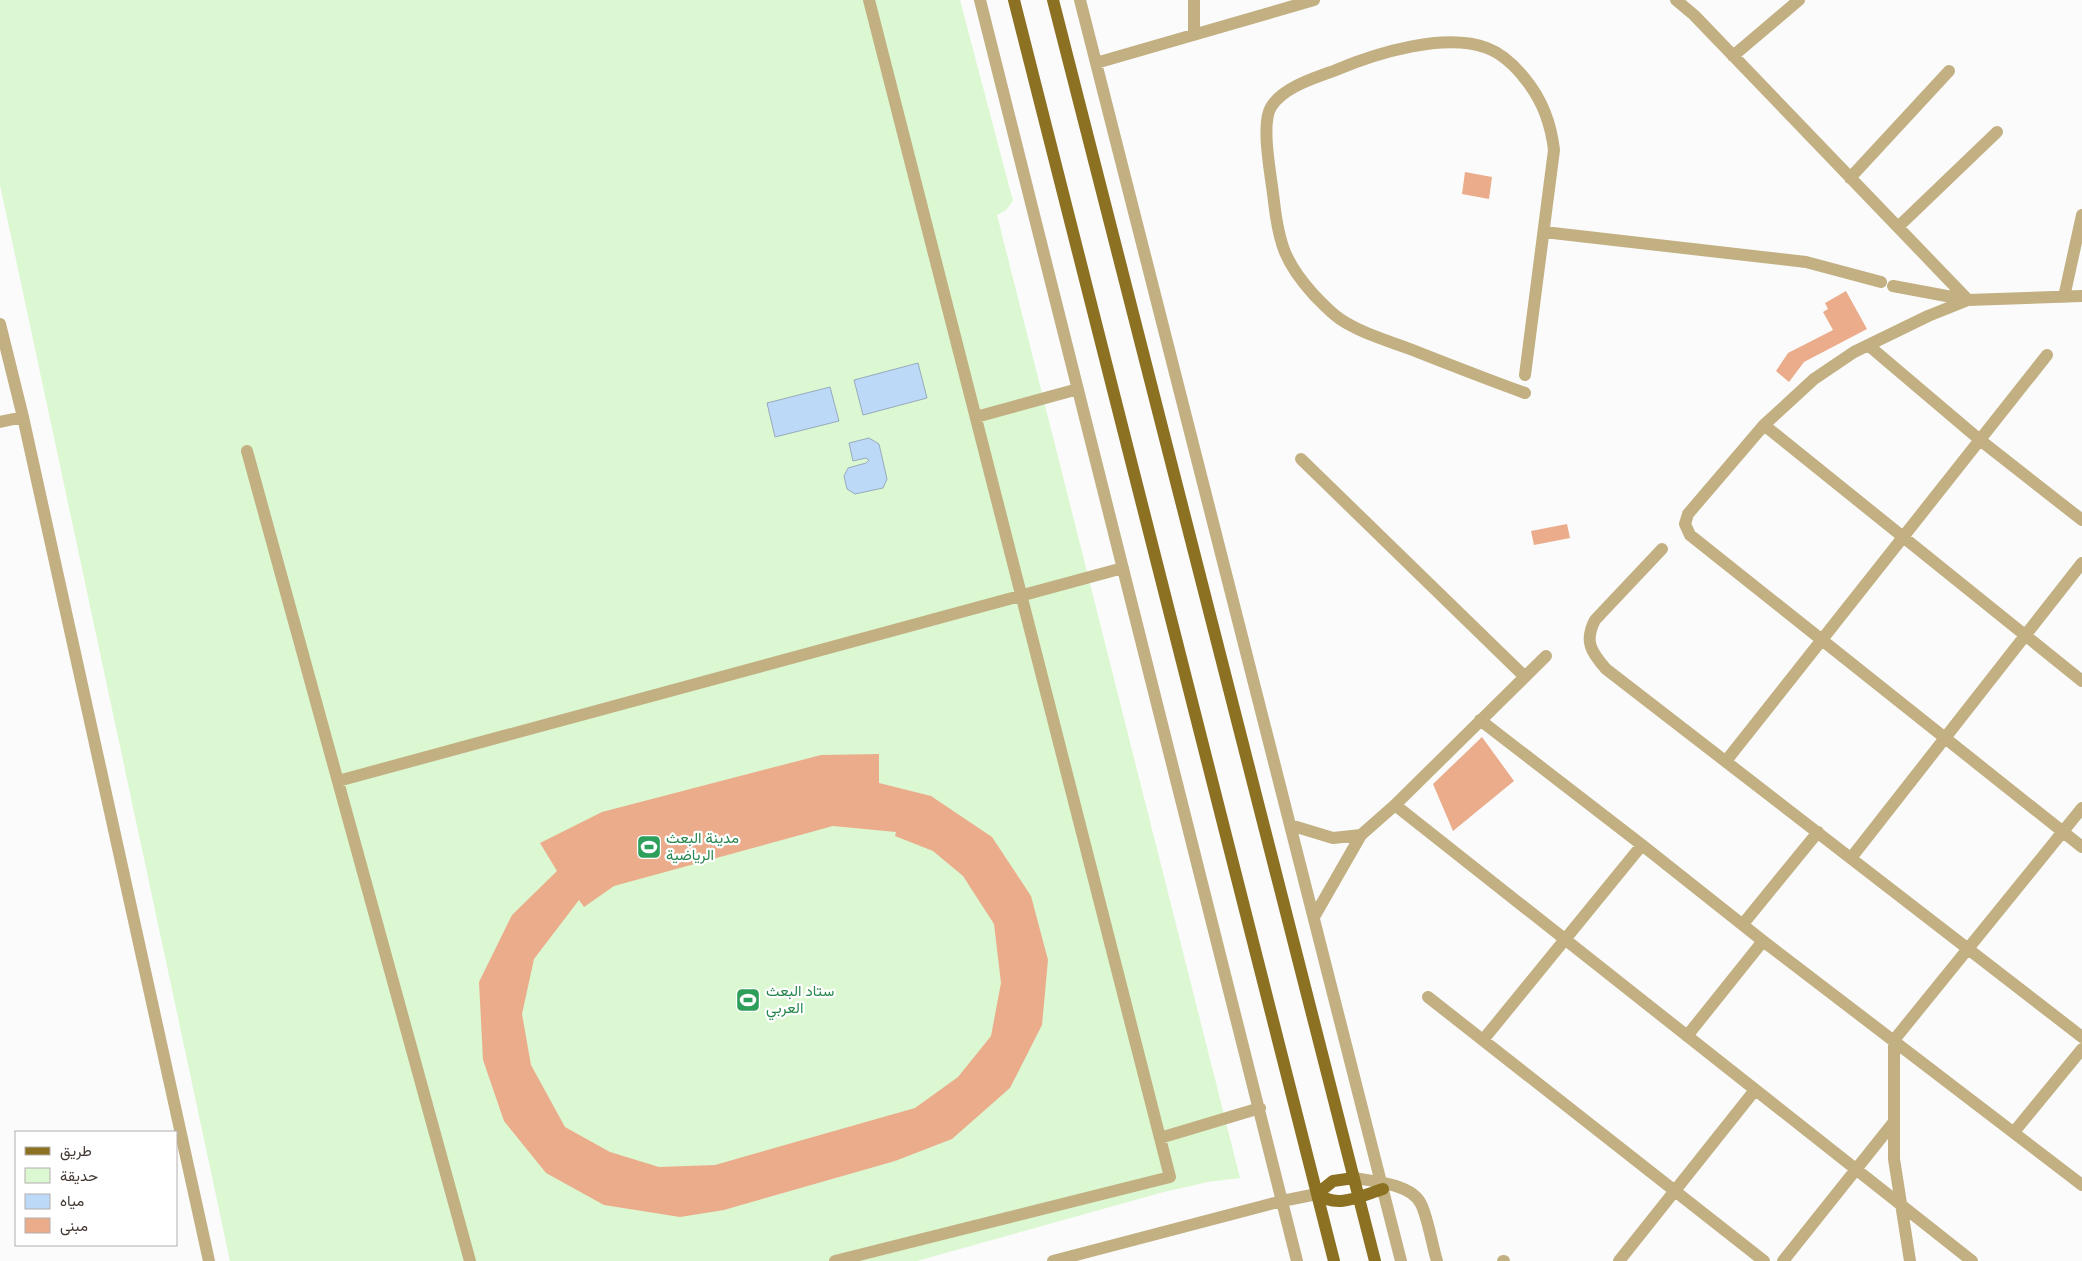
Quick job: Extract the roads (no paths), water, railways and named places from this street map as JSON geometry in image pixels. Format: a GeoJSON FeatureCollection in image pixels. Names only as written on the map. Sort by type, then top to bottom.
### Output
{"type":"FeatureCollection","features":[{"type":"Feature","properties":{"kind":"main road"},"geometry":{"type":"LineString","coordinates":[[1014,0],[1334,1261]]}},
{"type":"Feature","properties":{"kind":"main road"},"geometry":{"type":"LineString","coordinates":[[1053,0],[1375,1261]]}},
{"type":"Feature","properties":{"kind":"main road"},"geometry":{"type":"LineString","coordinates":[[1317,1194],[1333,1182],[1354,1178]]}},
{"type":"Feature","properties":{"kind":"main road"},"geometry":{"type":"LineString","coordinates":[[1317,1194],[1333,1202],[1342,1202],[1382,1185]]}},
{"type":"Feature","properties":{"kind":"street"},"geometry":{"type":"LineString","coordinates":[[835,1261],[1170,1177],[869,0]]}},
{"type":"Feature","properties":{"kind":"street"},"geometry":{"type":"LineString","coordinates":[[980,0],[1297,1261]]}},
{"type":"Feature","properties":{"kind":"street"},"geometry":{"type":"LineString","coordinates":[[1080,0],[1401,1261]]}},
{"type":"Feature","properties":{"kind":"street"},"geometry":{"type":"LineString","coordinates":[[1194,0],[1194,36]]}},
{"type":"Feature","properties":{"kind":"street"},"geometry":{"type":"LineString","coordinates":[[1096,63],[1314,0]]}},
{"type":"Feature","properties":{"kind":"street"},"geometry":{"type":"LineString","coordinates":[[1733,56],[1799,0]]}},
{"type":"Feature","properties":{"kind":"street"},"geometry":{"type":"LineString","coordinates":[[1679,1],[1968,300]]}},
{"type":"Feature","properties":{"kind":"street"},"geometry":{"type":"LineString","coordinates":[[1525,375],[1553,160],[1553,138],[1550,125],[1540,99],[1531,86],[1508,61],[1486,47],[1469,43],[1436,44],[1386,53],[1343,67],[1283,94],[1270,109],[1267,141],[1278,232],[1286,256],[1306,286],[1331,312],[1356,329],[1525,393]]}},
{"type":"Feature","properties":{"kind":"street"},"geometry":{"type":"LineString","coordinates":[[1850,178],[1948,71]]}},
{"type":"Feature","properties":{"kind":"street"},"geometry":{"type":"LineString","coordinates":[[1898,228],[1997,132]]}},
{"type":"Feature","properties":{"kind":"street"},"geometry":{"type":"LineString","coordinates":[[2064,297],[2082,215]]}},
{"type":"Feature","properties":{"kind":"street"},"geometry":{"type":"LineString","coordinates":[[1544,232],[1806,262],[1887,284],[1968,300],[2082,296]]}},
{"type":"Feature","properties":{"kind":"street"},"geometry":{"type":"LineString","coordinates":[[1968,300],[1928,316],[1868,345],[1822,373],[1764,425],[1688,514],[1686,524],[1690,535],[2082,847]]}},
{"type":"Feature","properties":{"kind":"street"},"geometry":{"type":"LineString","coordinates":[[0,324],[23,417],[209,1261]]}},
{"type":"Feature","properties":{"kind":"street"},"geometry":{"type":"LineString","coordinates":[[1868,345],[1980,440],[2082,520]]}},
{"type":"Feature","properties":{"kind":"street"},"geometry":{"type":"LineString","coordinates":[[1726,761],[2047,355]]}},
{"type":"Feature","properties":{"kind":"street"},"geometry":{"type":"LineString","coordinates":[[976,417],[1078,389]]}},
{"type":"Feature","properties":{"kind":"street"},"geometry":{"type":"LineString","coordinates":[[0,422],[23,417]]}},
{"type":"Feature","properties":{"kind":"street"},"geometry":{"type":"LineString","coordinates":[[1764,425],[2082,681]]}},
{"type":"Feature","properties":{"kind":"street"},"geometry":{"type":"LineString","coordinates":[[247,451],[470,1261]]}},
{"type":"Feature","properties":{"kind":"street"},"geometry":{"type":"LineString","coordinates":[[1301,459],[1525,677]]}},
{"type":"Feature","properties":{"kind":"street"},"geometry":{"type":"LineString","coordinates":[[1662,549],[1595,620],[1590,630],[1589,640],[1592,651],[1606,668],[2082,1036]]}},
{"type":"Feature","properties":{"kind":"street"},"geometry":{"type":"LineString","coordinates":[[1851,858],[2082,563]]}},
{"type":"Feature","properties":{"kind":"street"},"geometry":{"type":"LineString","coordinates":[[338,781],[1021,594],[1123,568]]}},
{"type":"Feature","properties":{"kind":"street"},"geometry":{"type":"LineString","coordinates":[[1314,917],[1361,835],[1546,656]]}},
{"type":"Feature","properties":{"kind":"street"},"geometry":{"type":"LineString","coordinates":[[1480,720],[1763,941],[2082,1185]]}},
{"type":"Feature","properties":{"kind":"street"},"geometry":{"type":"LineString","coordinates":[[1394,805],[1972,1261]]}},
{"type":"Feature","properties":{"kind":"street"},"geometry":{"type":"LineString","coordinates":[[1910,1261],[1894,1159],[1894,1040],[2082,808]]}},
{"type":"Feature","properties":{"kind":"street"},"geometry":{"type":"LineString","coordinates":[[1290,825],[1333,838],[1361,835]]}},
{"type":"Feature","properties":{"kind":"street"},"geometry":{"type":"LineString","coordinates":[[1743,924],[1818,832]]}},
{"type":"Feature","properties":{"kind":"street"},"geometry":{"type":"LineString","coordinates":[[1483,1040],[1642,845]]}},
{"type":"Feature","properties":{"kind":"street"},"geometry":{"type":"LineString","coordinates":[[1687,1036],[1763,941]]}},
{"type":"Feature","properties":{"kind":"street"},"geometry":{"type":"LineString","coordinates":[[1428,997],[1764,1261]]}},
{"type":"Feature","properties":{"kind":"street"},"geometry":{"type":"LineString","coordinates":[[2014,1132],[2082,1049]]}},
{"type":"Feature","properties":{"kind":"street"},"geometry":{"type":"LineString","coordinates":[[1619,1261],[1755,1090]]}},
{"type":"Feature","properties":{"kind":"street"},"geometry":{"type":"LineString","coordinates":[[1160,1138],[1260,1108]]}},
{"type":"Feature","properties":{"kind":"street"},"geometry":{"type":"LineString","coordinates":[[1783,1261],[1893,1123]]}},
{"type":"Feature","properties":{"kind":"street"},"geometry":{"type":"LineString","coordinates":[[1354,1178],[1403,1189],[1412,1194],[1421,1203],[1437,1261]]}},
{"type":"Feature","properties":{"kind":"street"},"geometry":{"type":"LineString","coordinates":[[1053,1261],[1282,1201],[1317,1194]]}},
{"type":"Feature","properties":{"kind":"water"},"geometry":{"type":"Polygon","coordinates":[[[918,363],[927,398],[863,415],[854,380],[918,363]]]}},
{"type":"Feature","properties":{"kind":"water"},"geometry":{"type":"Polygon","coordinates":[[[830,387],[839,421],[775,437],[767,403],[830,387]]]}},
{"type":"Feature","properties":{"kind":"water"},"geometry":{"type":"Polygon","coordinates":[[[869,438],[879,444],[887,479],[883,488],[855,494],[847,489],[844,476],[848,468],[866,463],[869,460],[866,458],[853,461],[849,443],[869,438]]]}},
{"type":"Feature","properties":{"kind":"place","name":"مدينة البعث الرياضية"},"geometry":{"type":"Point","coordinates":[649,847]}},
{"type":"Feature","properties":{"kind":"place","name":"ستاد البعث العربي"},"geometry":{"type":"Point","coordinates":[748,1000]}}]}
